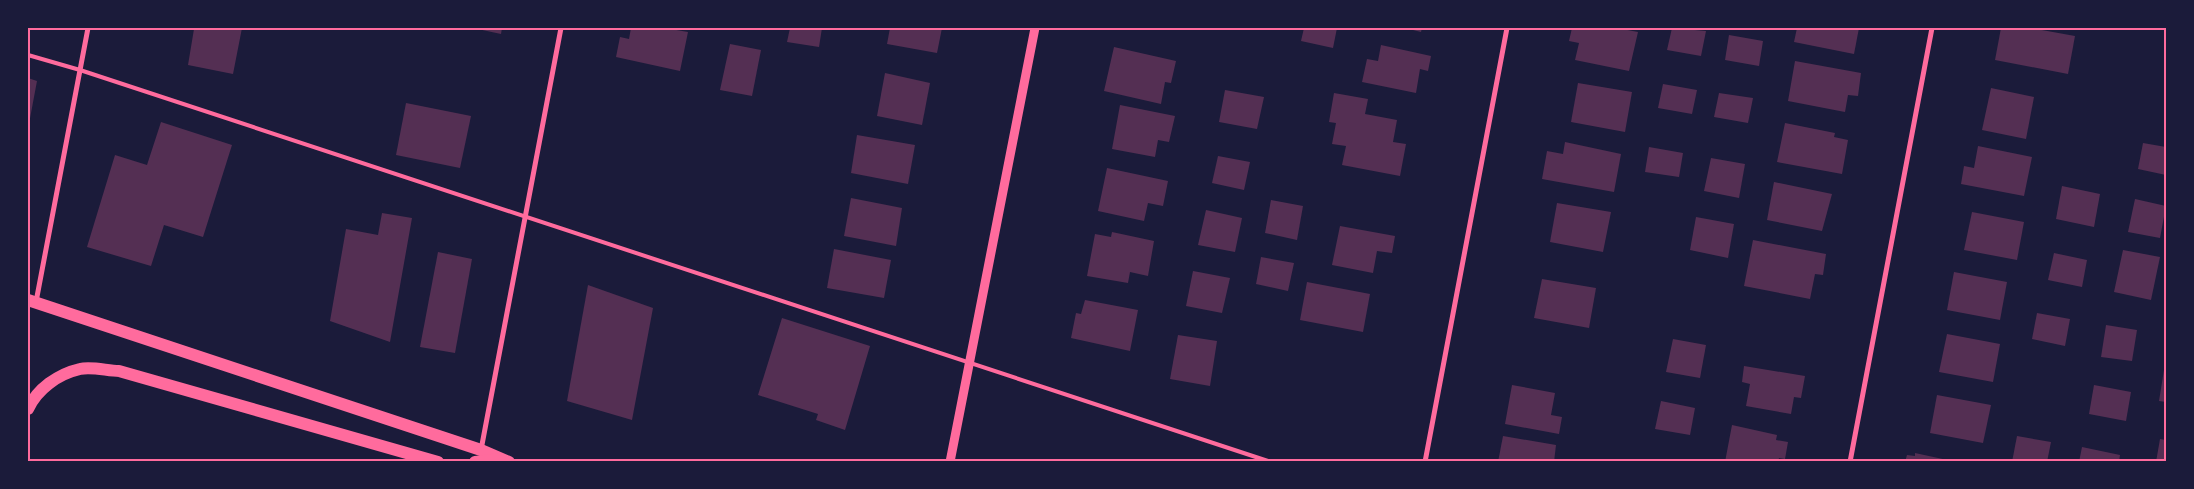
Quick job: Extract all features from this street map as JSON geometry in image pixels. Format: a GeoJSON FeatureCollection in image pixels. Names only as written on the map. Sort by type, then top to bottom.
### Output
{"type":"FeatureCollection","features":[{"type":"Feature","properties":{"kind":"main road"},"geometry":{"type":"LineString","coordinates":[[32,302],[478,456],[504,460]]}},
{"type":"Feature","properties":{"kind":"main road"},"geometry":{"type":"LineString","coordinates":[[28,409],[33,398],[53,380],[81,368],[119,371],[438,462]]}},
{"type":"Feature","properties":{"kind":"street"},"geometry":{"type":"LineString","coordinates":[[32,302],[88,28]]}},
{"type":"Feature","properties":{"kind":"street"},"geometry":{"type":"LineString","coordinates":[[478,456],[561,28]]}},
{"type":"Feature","properties":{"kind":"street"},"geometry":{"type":"LineString","coordinates":[[950,462],[1035,28]]}},
{"type":"Feature","properties":{"kind":"street"},"geometry":{"type":"LineString","coordinates":[[1425,462],[1507,28]]}},
{"type":"Feature","properties":{"kind":"street"},"geometry":{"type":"LineString","coordinates":[[1850,462],[1932,28]]}},
{"type":"Feature","properties":{"kind":"lane"},"geometry":{"type":"LineString","coordinates":[[28,55],[80,70],[1271,462]]}},
{"type":"Feature","properties":{"kind":"building"},"geometry":{"type":"Polygon","coordinates":[[[189,28],[242,28],[233,74],[188,65],[194,29],[189,28]]]}},
{"type":"Feature","properties":{"kind":"building"},"geometry":{"type":"Polygon","coordinates":[[[473,28],[502,28],[501,34],[473,28]]]}},
{"type":"Feature","properties":{"kind":"building"},"geometry":{"type":"Polygon","coordinates":[[[631,28],[665,28],[688,32],[680,71],[616,57],[620,37],[629,39],[631,28]]]}},
{"type":"Feature","properties":{"kind":"building"},"geometry":{"type":"Polygon","coordinates":[[[790,28],[822,28],[819,47],[787,42],[790,28]]]}},
{"type":"Feature","properties":{"kind":"building"},"geometry":{"type":"Polygon","coordinates":[[[890,28],[942,28],[937,53],[887,44],[890,28]]]}},
{"type":"Feature","properties":{"kind":"building"},"geometry":{"type":"Polygon","coordinates":[[[1304,28],[1337,28],[1333,48],[1301,41],[1304,28]]]}},
{"type":"Feature","properties":{"kind":"building"},"geometry":{"type":"Polygon","coordinates":[[[1405,28],[1422,28],[1421,32],[1405,28]]]}},
{"type":"Feature","properties":{"kind":"building"},"geometry":{"type":"Polygon","coordinates":[[[1572,28],[1617,28],[1638,32],[1629,71],[1575,60],[1579,43],[1569,41],[1572,28]]]}},
{"type":"Feature","properties":{"kind":"building"},"geometry":{"type":"Polygon","coordinates":[[[1672,28],[1706,31],[1701,56],[1667,50],[1672,28]]]}},
{"type":"Feature","properties":{"kind":"building"},"geometry":{"type":"Polygon","coordinates":[[[1797,28],[1859,28],[1854,54],[1794,42],[1797,28]]]}},
{"type":"Feature","properties":{"kind":"building"},"geometry":{"type":"Polygon","coordinates":[[[2001,28],[2030,28],[2075,36],[2068,74],[1995,60],[2001,28]]]}},
{"type":"Feature","properties":{"kind":"building"},"geometry":{"type":"Polygon","coordinates":[[[1729,35],[1763,41],[1759,66],[1725,60],[1729,35]]]}},
{"type":"Feature","properties":{"kind":"building"},"geometry":{"type":"Polygon","coordinates":[[[730,44],[761,50],[752,96],[720,90],[730,44]]]}},
{"type":"Feature","properties":{"kind":"building"},"geometry":{"type":"Polygon","coordinates":[[[1381,45],[1431,56],[1428,71],[1420,69],[1416,93],[1362,82],[1367,59],[1378,61],[1381,45]]]}},
{"type":"Feature","properties":{"kind":"building"},"geometry":{"type":"Polygon","coordinates":[[[1114,47],[1176,61],[1171,83],[1165,82],[1161,104],[1104,91],[1114,47]]]}},
{"type":"Feature","properties":{"kind":"building"},"geometry":{"type":"Polygon","coordinates":[[[1795,61],[1861,73],[1858,96],[1848,95],[1845,112],[1788,101],[1795,61]]]}},
{"type":"Feature","properties":{"kind":"building"},"geometry":{"type":"Polygon","coordinates":[[[885,73],[930,83],[922,125],[877,116],[885,73]]]}},
{"type":"Feature","properties":{"kind":"building"},"geometry":{"type":"Polygon","coordinates":[[[28,78],[37,81],[28,129],[28,78]]]}},
{"type":"Feature","properties":{"kind":"building"},"geometry":{"type":"Polygon","coordinates":[[[1578,83],[1632,92],[1625,132],[1571,122],[1578,83]]]}},
{"type":"Feature","properties":{"kind":"building"},"geometry":{"type":"Polygon","coordinates":[[[1663,84],[1697,90],[1692,114],[1658,108],[1663,84]]]}},
{"type":"Feature","properties":{"kind":"building"},"geometry":{"type":"Polygon","coordinates":[[[1991,88],[2034,97],[2026,139],[1982,130],[1991,88]]]}},
{"type":"Feature","properties":{"kind":"building"},"geometry":{"type":"Polygon","coordinates":[[[1225,90],[1264,97],[1257,129],[1219,122],[1225,90]]]}},
{"type":"Feature","properties":{"kind":"building"},"geometry":{"type":"Polygon","coordinates":[[[1334,93],[1368,99],[1365,114],[1397,120],[1393,142],[1406,144],[1400,176],[1342,165],[1346,146],[1332,144],[1336,123],[1329,122],[1334,93]]]}},
{"type":"Feature","properties":{"kind":"building"},"geometry":{"type":"Polygon","coordinates":[[[1719,93],[1753,98],[1748,123],[1714,117],[1719,93]]]}},
{"type":"Feature","properties":{"kind":"building"},"geometry":{"type":"Polygon","coordinates":[[[406,103],[471,116],[460,168],[396,155],[406,103]]]}},
{"type":"Feature","properties":{"kind":"building"},"geometry":{"type":"Polygon","coordinates":[[[1120,105],[1175,116],[1169,142],[1158,140],[1155,157],[1112,149],[1120,105]]]}},
{"type":"Feature","properties":{"kind":"building"},"geometry":{"type":"Polygon","coordinates":[[[161,122],[232,145],[203,237],[164,225],[151,266],[87,247],[115,155],[147,165],[161,122]]]}},
{"type":"Feature","properties":{"kind":"building"},"geometry":{"type":"Polygon","coordinates":[[[1785,123],[1835,133],[1834,137],[1848,140],[1842,174],[1777,162],[1785,123]]]}},
{"type":"Feature","properties":{"kind":"building"},"geometry":{"type":"Polygon","coordinates":[[[857,135],[915,145],[908,184],[851,173],[857,135]]]}},
{"type":"Feature","properties":{"kind":"building"},"geometry":{"type":"Polygon","coordinates":[[[1565,142],[1621,154],[1614,192],[1542,179],[1547,151],[1563,154],[1565,142]]]}},
{"type":"Feature","properties":{"kind":"building"},"geometry":{"type":"Polygon","coordinates":[[[2143,143],[2166,147],[2166,175],[2138,169],[2143,143]]]}},
{"type":"Feature","properties":{"kind":"building"},"geometry":{"type":"Polygon","coordinates":[[[1978,146],[2032,157],[2024,196],[1961,184],[1964,166],[1974,168],[1978,146]]]}},
{"type":"Feature","properties":{"kind":"building"},"geometry":{"type":"Polygon","coordinates":[[[1649,147],[1683,153],[1679,177],[1645,172],[1649,147]]]}},
{"type":"Feature","properties":{"kind":"building"},"geometry":{"type":"Polygon","coordinates":[[[1218,156],[1250,162],[1244,190],[1212,183],[1218,156]]]}},
{"type":"Feature","properties":{"kind":"building"},"geometry":{"type":"Polygon","coordinates":[[[1711,158],[1745,164],[1739,198],[1704,191],[1711,158]]]}},
{"type":"Feature","properties":{"kind":"building"},"geometry":{"type":"Polygon","coordinates":[[[1107,168],[1168,181],[1163,206],[1148,203],[1144,221],[1098,211],[1107,168]]]}},
{"type":"Feature","properties":{"kind":"building"},"geometry":{"type":"Polygon","coordinates":[[[1774,182],[1832,194],[1822,231],[1767,220],[1774,182]]]}},
{"type":"Feature","properties":{"kind":"building"},"geometry":{"type":"Polygon","coordinates":[[[2062,186],[2100,194],[2094,227],[2056,219],[2062,186]]]}},
{"type":"Feature","properties":{"kind":"building"},"geometry":{"type":"Polygon","coordinates":[[[851,198],[902,208],[896,246],[844,236],[851,198]]]}},
{"type":"Feature","properties":{"kind":"building"},"geometry":{"type":"Polygon","coordinates":[[[2135,199],[2166,206],[2160,238],[2128,232],[2135,199]]]}},
{"type":"Feature","properties":{"kind":"building"},"geometry":{"type":"Polygon","coordinates":[[[1271,200],[1303,206],[1297,240],[1265,233],[1271,200]]]}},
{"type":"Feature","properties":{"kind":"building"},"geometry":{"type":"Polygon","coordinates":[[[1557,203],[1611,212],[1603,252],[1550,242],[1557,203]]]}},
{"type":"Feature","properties":{"kind":"building"},"geometry":{"type":"Polygon","coordinates":[[[1206,210],[1242,218],[1235,252],[1198,245],[1206,210]]]}},
{"type":"Feature","properties":{"kind":"building"},"geometry":{"type":"Polygon","coordinates":[[[1972,212],[2024,222],[2017,260],[1964,250],[1972,212]]]}},
{"type":"Feature","properties":{"kind":"building"},"geometry":{"type":"Polygon","coordinates":[[[382,213],[412,218],[390,342],[330,321],[346,229],[378,235],[382,213]]]}},
{"type":"Feature","properties":{"kind":"building"},"geometry":{"type":"Polygon","coordinates":[[[1696,217],[1734,224],[1728,258],[1690,250],[1696,217]]]}},
{"type":"Feature","properties":{"kind":"building"},"geometry":{"type":"Polygon","coordinates":[[[1340,226],[1395,236],[1392,253],[1377,251],[1373,273],[1332,265],[1340,226]]]}},
{"type":"Feature","properties":{"kind":"building"},"geometry":{"type":"Polygon","coordinates":[[[1112,232],[1154,241],[1148,276],[1130,272],[1128,283],[1087,276],[1095,234],[1111,237],[1112,232]]]}},
{"type":"Feature","properties":{"kind":"building"},"geometry":{"type":"Polygon","coordinates":[[[1753,240],[1826,254],[1823,275],[1815,274],[1810,299],[1744,286],[1753,240]]]}},
{"type":"Feature","properties":{"kind":"building"},"geometry":{"type":"Polygon","coordinates":[[[834,249],[891,260],[884,298],[827,288],[834,249]]]}},
{"type":"Feature","properties":{"kind":"building"},"geometry":{"type":"Polygon","coordinates":[[[2123,250],[2160,257],[2151,300],[2114,292],[2123,250]]]}},
{"type":"Feature","properties":{"kind":"building"},"geometry":{"type":"Polygon","coordinates":[[[438,252],[472,259],[455,353],[420,347],[438,252]]]}},
{"type":"Feature","properties":{"kind":"building"},"geometry":{"type":"Polygon","coordinates":[[[2054,253],[2087,260],[2082,287],[2048,280],[2054,253]]]}},
{"type":"Feature","properties":{"kind":"building"},"geometry":{"type":"Polygon","coordinates":[[[1261,257],[1294,263],[1288,291],[1256,284],[1261,257]]]}},
{"type":"Feature","properties":{"kind":"building"},"geometry":{"type":"Polygon","coordinates":[[[1193,271],[1230,278],[1222,313],[1186,306],[1193,271]]]}},
{"type":"Feature","properties":{"kind":"building"},"geometry":{"type":"Polygon","coordinates":[[[1954,272],[2007,282],[2000,320],[1947,310],[1954,272]]]}},
{"type":"Feature","properties":{"kind":"building"},"geometry":{"type":"Polygon","coordinates":[[[1542,279],[1596,288],[1589,328],[1534,318],[1542,279]]]}},
{"type":"Feature","properties":{"kind":"building"},"geometry":{"type":"Polygon","coordinates":[[[1307,282],[1370,294],[1363,332],[1300,320],[1307,282]]]}},
{"type":"Feature","properties":{"kind":"building"},"geometry":{"type":"Polygon","coordinates":[[[588,285],[653,308],[632,420],[567,401],[588,285]]]}},
{"type":"Feature","properties":{"kind":"building"},"geometry":{"type":"Polygon","coordinates":[[[1085,300],[1138,310],[1130,351],[1071,338],[1076,313],[1081,314],[1085,300]]]}},
{"type":"Feature","properties":{"kind":"building"},"geometry":{"type":"Polygon","coordinates":[[[2037,313],[2070,319],[2065,346],[2032,339],[2037,313]]]}},
{"type":"Feature","properties":{"kind":"building"},"geometry":{"type":"Polygon","coordinates":[[[782,318],[870,346],[845,430],[816,420],[818,414],[758,395],[782,318]]]}},
{"type":"Feature","properties":{"kind":"building"},"geometry":{"type":"Polygon","coordinates":[[[2106,325],[2137,330],[2132,361],[2101,357],[2106,325]]]}},
{"type":"Feature","properties":{"kind":"building"},"geometry":{"type":"Polygon","coordinates":[[[1947,334],[2000,344],[1993,382],[1939,372],[1947,334]]]}},
{"type":"Feature","properties":{"kind":"building"},"geometry":{"type":"Polygon","coordinates":[[[1178,335],[1217,341],[1210,386],[1170,379],[1178,335]]]}},
{"type":"Feature","properties":{"kind":"building"},"geometry":{"type":"Polygon","coordinates":[[[1673,339],[1706,345],[1700,378],[1666,372],[1673,339]]]}},
{"type":"Feature","properties":{"kind":"building"},"geometry":{"type":"Polygon","coordinates":[[[1744,366],[1805,376],[1801,398],[1794,397],[1791,414],[1746,406],[1750,384],[1742,382],[1744,366]]]}},
{"type":"Feature","properties":{"kind":"building"},"geometry":{"type":"Polygon","coordinates":[[[2164,370],[2166,371],[2166,402],[2159,401],[2164,370]]]}},
{"type":"Feature","properties":{"kind":"building"},"geometry":{"type":"Polygon","coordinates":[[[1512,385],[1555,393],[1551,415],[1562,417],[1559,434],[1505,424],[1512,385]]]}},
{"type":"Feature","properties":{"kind":"building"},"geometry":{"type":"Polygon","coordinates":[[[2094,385],[2131,392],[2126,421],[2089,414],[2094,385]]]}},
{"type":"Feature","properties":{"kind":"building"},"geometry":{"type":"Polygon","coordinates":[[[1937,395],[1991,405],[1983,443],[1930,433],[1937,395]]]}},
{"type":"Feature","properties":{"kind":"building"},"geometry":{"type":"Polygon","coordinates":[[[1661,401],[1695,408],[1690,435],[1655,429],[1661,401]]]}},
{"type":"Feature","properties":{"kind":"building"},"geometry":{"type":"Polygon","coordinates":[[[1732,425],[1777,435],[1776,440],[1788,442],[1785,459],[1779,458],[1778,462],[1725,462],[1732,425]]]}},
{"type":"Feature","properties":{"kind":"building"},"geometry":{"type":"Polygon","coordinates":[[[1503,436],[1556,445],[1554,462],[1498,462],[1503,436]]]}},
{"type":"Feature","properties":{"kind":"building"},"geometry":{"type":"Polygon","coordinates":[[[2017,436],[2051,442],[2047,462],[2012,462],[2017,436]]]}},
{"type":"Feature","properties":{"kind":"building"},"geometry":{"type":"Polygon","coordinates":[[[2160,439],[2166,440],[2166,462],[2156,462],[2160,439]]]}},
{"type":"Feature","properties":{"kind":"building"},"geometry":{"type":"Polygon","coordinates":[[[2082,447],[2120,455],[2119,462],[2079,462],[2082,447]]]}},
{"type":"Feature","properties":{"kind":"building"},"geometry":{"type":"Polygon","coordinates":[[[1915,453],[1952,462],[1905,462],[1907,455],[1915,456],[1915,453]]]}}]}
